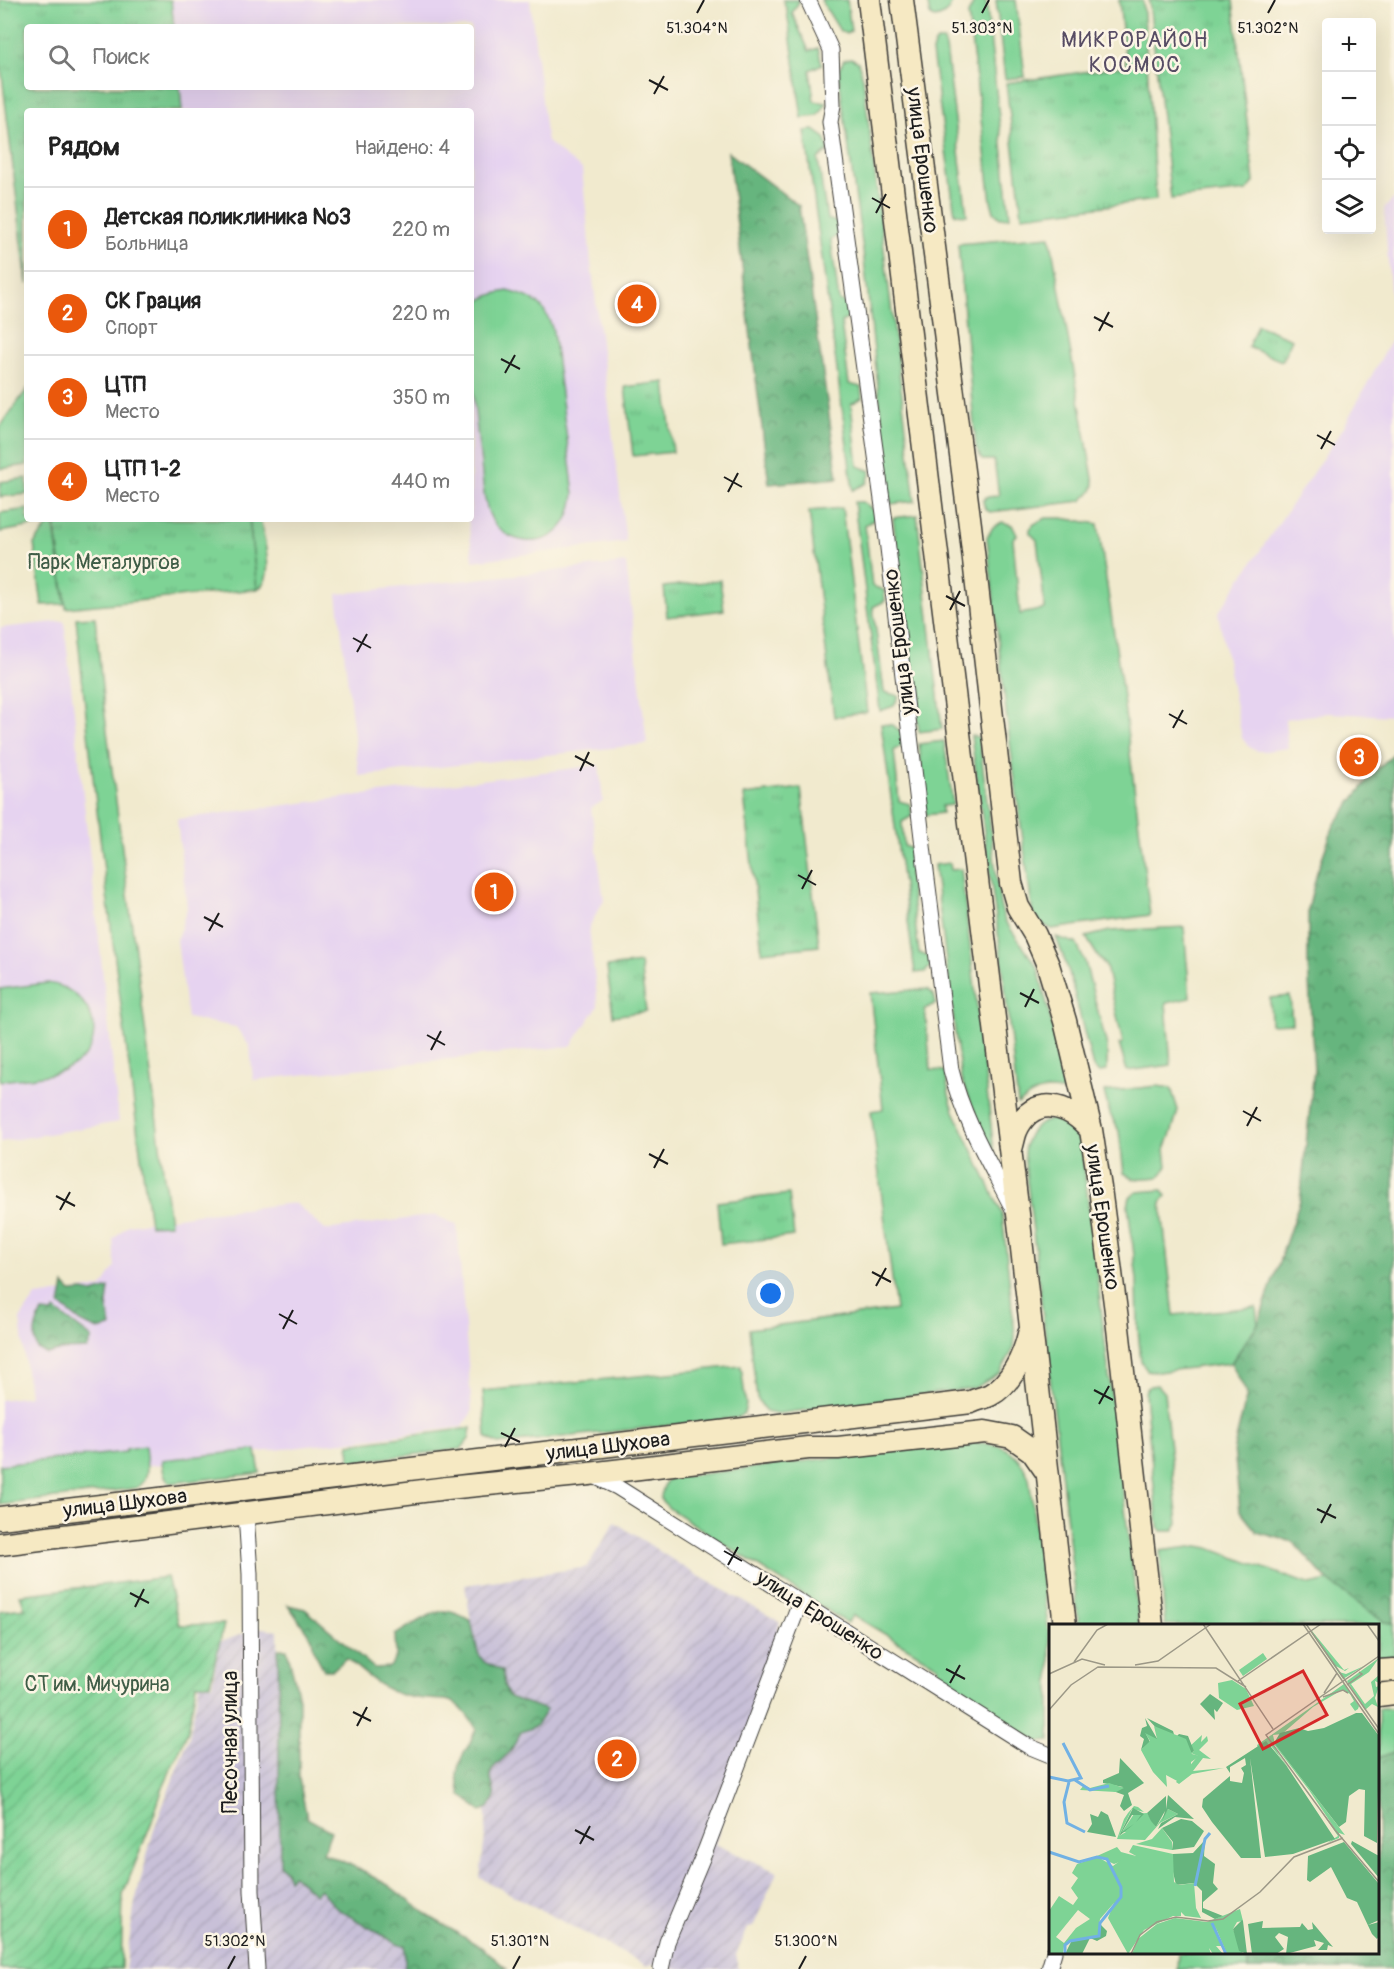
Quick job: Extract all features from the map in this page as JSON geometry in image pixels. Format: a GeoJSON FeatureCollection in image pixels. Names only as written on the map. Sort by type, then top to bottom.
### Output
{"type":"FeatureCollection","features":[{"type":"Feature","properties":{"kind":"main road","name":"улица Ерошенко"},"geometry":{"type":"LineString","coordinates":[[869,0],[1011,1151],[1065,1624]]}},
{"type":"Feature","properties":{"kind":"main road","name":"улица Ерошенко"},"geometry":{"type":"LineString","coordinates":[[902,0],[970,525],[1011,883],[1018,907],[1035,935],[1048,965],[1065,1021],[1091,1130],[1112,1275],[1152,1624]]}},
{"type":"Feature","properties":{"kind":"main road","name":"улица Ерошенко"},"geometry":{"type":"LineString","coordinates":[[1011,1151],[1016,1130],[1026,1116],[1041,1107],[1055,1106],[1069,1110],[1091,1130]]}},
{"type":"Feature","properties":{"kind":"main road","name":"улица Шухова"},"geometry":{"type":"LineString","coordinates":[[0,1518],[971,1402],[992,1395],[1008,1379],[1025,1352],[1031,1327]]}},
{"type":"Feature","properties":{"kind":"main road","name":"улица Шухова"},"geometry":{"type":"LineString","coordinates":[[0,1544],[447,1488],[808,1448],[838,1448],[985,1432],[1012,1437],[1032,1451],[1047,1471]]}},
{"type":"Feature","properties":{"kind":"main road"},"geometry":{"type":"LineString","coordinates":[[243,1489],[246,1514]]}},
{"type":"Feature","properties":{"kind":"main road"},"geometry":{"type":"LineString","coordinates":[[158,1498],[160,1524]]}},
{"type":"Feature","properties":{"kind":"main road"},"geometry":{"type":"LineString","coordinates":[[1379,1671],[1394,1670]]}},
{"type":"Feature","properties":{"kind":"main road"},"geometry":{"type":"LineString","coordinates":[[1379,1695],[1394,1693]]}},
{"type":"Feature","properties":{"kind":"street","name":"улица Ерошенко"},"geometry":{"type":"LineString","coordinates":[[808,0],[831,50],[833,105],[830,122],[886,525],[951,1070],[957,1092],[1019,1222]]}},
{"type":"Feature","properties":{"kind":"street","name":"улица Ерошенко"},"geometry":{"type":"LineString","coordinates":[[589,1474],[617,1487],[1028,1746],[1049,1753]]}},
{"type":"Feature","properties":{"kind":"street","name":"Песочная улица"},"geometry":{"type":"LineString","coordinates":[[246,1514],[250,1574],[252,1891],[257,1969]]}},
{"type":"Feature","properties":{"kind":"street"},"geometry":{"type":"LineString","coordinates":[[661,1969],[667,1942],[706,1849],[800,1602]]}},
{"type":"Feature","properties":{"kind":"street"},"geometry":{"type":"LineString","coordinates":[[1049,1969],[1054,1954]]}},
{"type":"Feature","properties":{"kind":"shaded area"},"geometry":{"type":"Polygon","coordinates":[[[171,0],[530,0],[547,142],[582,169],[591,263],[626,542],[473,561],[468,522],[474,522],[474,108],[182,108],[180,90],[474,90],[474,24],[174,24],[171,0]]]}},
{"type":"Feature","properties":{"kind":"shaded area"},"geometry":{"type":"Polygon","coordinates":[[[1394,198],[1394,716],[1328,713],[1285,719],[1288,748],[1256,751],[1242,738],[1218,613],[1343,428],[1391,340],[1393,324],[1384,209],[1394,198]]]}},
{"type":"Feature","properties":{"kind":"shaded area"},"geometry":{"type":"Polygon","coordinates":[[[626,563],[647,744],[359,776],[337,594],[626,563]]]}},
{"type":"Feature","properties":{"kind":"shaded area"},"geometry":{"type":"Polygon","coordinates":[[[64,621],[119,1122],[0,1142],[0,628],[64,621]]]}},
{"type":"Feature","properties":{"kind":"shaded area"},"geometry":{"type":"Polygon","coordinates":[[[599,765],[603,801],[591,808],[604,900],[589,927],[598,1006],[571,1046],[253,1080],[250,1047],[236,1027],[187,1018],[177,940],[187,908],[177,819],[599,765]]]}},
{"type":"Feature","properties":{"kind":"shaded area"},"geometry":{"type":"Polygon","coordinates":[[[295,1203],[325,1230],[435,1215],[457,1225],[472,1412],[462,1427],[0,1484],[0,1400],[29,1396],[20,1319],[36,1296],[102,1287],[115,1267],[113,1239],[128,1225],[197,1214],[295,1203]]]}},
{"type":"Feature","properties":{"kind":"shaded area"},"geometry":{"type":"Polygon","coordinates":[[[615,1522],[685,1568],[780,1622],[767,1677],[715,1844],[777,1872],[753,1927],[748,1928],[736,1955],[738,1969],[658,1969],[657,1963],[647,1966],[480,1878],[486,1827],[485,1708],[465,1585],[587,1567],[615,1522]]]}},
{"type":"Feature","properties":{"kind":"shaded area"},"geometry":{"type":"Polygon","coordinates":[[[260,1628],[278,1630],[280,1865],[290,1878],[293,1875],[315,1894],[320,1889],[336,1908],[399,1945],[405,1945],[405,1969],[125,1969],[135,1902],[154,1829],[189,1737],[199,1685],[212,1685],[220,1642],[260,1628]]]}},
{"type":"Feature","properties":{"kind":"green space"},"geometry":{"type":"Polygon","coordinates":[[[0,0],[171,0],[174,24],[24,24],[24,90],[180,90],[182,108],[24,108],[24,260],[0,58],[0,0]]]}},
{"type":"Feature","properties":{"kind":"green space"},"geometry":{"type":"Polygon","coordinates":[[[783,0],[800,0],[792,13],[809,51],[818,48],[822,64],[810,70],[814,101],[827,103],[818,116],[802,118],[787,11],[783,0]]]}},
{"type":"Feature","properties":{"kind":"green space"},"geometry":{"type":"Polygon","coordinates":[[[821,0],[847,0],[851,31],[846,34],[840,31],[821,0]]]}},
{"type":"Feature","properties":{"kind":"green space"},"geometry":{"type":"Polygon","coordinates":[[[927,0],[953,0],[946,12],[934,18],[930,15],[927,0]]]}},
{"type":"Feature","properties":{"kind":"green space"},"geometry":{"type":"Polygon","coordinates":[[[975,0],[986,0],[1010,217],[1000,218],[994,212],[991,201],[968,14],[975,0]]]}},
{"type":"Feature","properties":{"kind":"green space"},"geometry":{"type":"Polygon","coordinates":[[[996,0],[1016,0],[1025,77],[1005,79],[996,0]]]}},
{"type":"Feature","properties":{"kind":"green space"},"geometry":{"type":"Polygon","coordinates":[[[1119,0],[1143,0],[1156,200],[1022,216],[1006,83],[1126,66],[1119,0]]]}},
{"type":"Feature","properties":{"kind":"green space"},"geometry":{"type":"Polygon","coordinates":[[[1149,0],[1233,0],[1254,182],[1247,191],[1171,199],[1149,0]]]}},
{"type":"Feature","properties":{"kind":"green space"},"geometry":{"type":"Polygon","coordinates":[[[937,41],[944,41],[946,48],[967,215],[955,214],[932,52],[937,41]]]}},
{"type":"Feature","properties":{"kind":"green space"},"geometry":{"type":"Polygon","coordinates":[[[851,58],[858,62],[863,78],[915,501],[891,504],[863,251],[839,78],[839,69],[844,60],[851,58]]]}},
{"type":"Feature","properties":{"kind":"green space"},"geometry":{"type":"Polygon","coordinates":[[[814,130],[825,138],[829,150],[818,159],[827,219],[840,223],[841,233],[831,240],[839,301],[851,305],[851,317],[841,322],[849,384],[861,387],[862,398],[851,404],[858,466],[871,471],[867,483],[853,490],[805,131],[814,130]]]}},
{"type":"Feature","properties":{"kind":"green space"},"geometry":{"type":"Polygon","coordinates":[[[728,152],[799,206],[838,478],[769,484],[728,152]]]}},
{"type":"Feature","properties":{"kind":"green space"},"geometry":{"type":"Polygon","coordinates":[[[1050,236],[1094,484],[1092,491],[1081,501],[990,512],[985,509],[983,501],[986,497],[999,496],[994,460],[982,460],[976,448],[958,244],[1050,236]]]}},
{"type":"Feature","properties":{"kind":"green space"},"geometry":{"type":"Polygon","coordinates":[[[508,291],[526,296],[543,308],[553,331],[574,494],[565,523],[550,537],[541,540],[522,540],[504,533],[491,518],[486,505],[474,402],[474,307],[481,300],[508,291]]]}},
{"type":"Feature","properties":{"kind":"green space"},"geometry":{"type":"Polygon","coordinates":[[[1257,325],[1292,339],[1282,361],[1248,347],[1257,325]]]}},
{"type":"Feature","properties":{"kind":"green space"},"geometry":{"type":"Polygon","coordinates":[[[665,382],[673,452],[633,456],[625,387],[665,382]]]}},
{"type":"Feature","properties":{"kind":"green space"},"geometry":{"type":"Polygon","coordinates":[[[24,393],[24,465],[0,469],[0,427],[24,393]]]}},
{"type":"Feature","properties":{"kind":"green space"},"geometry":{"type":"Polygon","coordinates":[[[24,478],[24,494],[0,497],[0,482],[24,478]]]}},
{"type":"Feature","properties":{"kind":"green space"},"geometry":{"type":"Polygon","coordinates":[[[854,502],[863,502],[874,511],[875,519],[865,525],[872,586],[884,590],[885,601],[873,607],[884,692],[899,696],[894,706],[880,711],[854,502]]]}},
{"type":"Feature","properties":{"kind":"green space"},"geometry":{"type":"Polygon","coordinates":[[[842,508],[867,712],[834,717],[809,511],[842,508]]]}},
{"type":"Feature","properties":{"kind":"green space"},"geometry":{"type":"Polygon","coordinates":[[[24,509],[24,522],[40,522],[38,525],[0,532],[0,513],[24,509]]]}},
{"type":"Feature","properties":{"kind":"green space"},"geometry":{"type":"Polygon","coordinates":[[[917,515],[942,729],[919,732],[893,518],[917,515]]]}},
{"type":"Feature","properties":{"kind":"green space"},"geometry":{"type":"Polygon","coordinates":[[[1046,518],[1062,518],[1098,524],[1122,689],[1150,915],[1052,929],[1039,923],[1033,916],[1007,720],[987,538],[993,527],[1002,522],[1012,525],[1017,535],[1013,539],[1020,614],[1045,609],[1037,540],[1030,533],[1030,529],[1034,524],[1046,518]]]}},
{"type":"Feature","properties":{"kind":"green space"},"geometry":{"type":"Polygon","coordinates":[[[51,522],[53,522],[65,604],[42,605],[34,544],[51,522]]]}},
{"type":"Feature","properties":{"kind":"green space","name":"Парк Металургов"},"geometry":{"type":"Polygon","coordinates":[[[55,522],[249,522],[257,589],[66,608],[55,522]]]}},
{"type":"Feature","properties":{"kind":"green space"},"geometry":{"type":"Polygon","coordinates":[[[249,522],[261,522],[266,547],[268,568],[263,584],[257,589],[249,522]]]}},
{"type":"Feature","properties":{"kind":"green space"},"geometry":{"type":"Polygon","coordinates":[[[720,580],[724,610],[667,617],[664,587],[720,580]]]}},
{"type":"Feature","properties":{"kind":"green space"},"geometry":{"type":"Polygon","coordinates":[[[95,617],[104,707],[170,1224],[150,1225],[110,922],[76,618],[95,617]]]}},
{"type":"Feature","properties":{"kind":"green space"},"geometry":{"type":"Polygon","coordinates":[[[881,724],[893,725],[902,733],[903,745],[894,750],[899,801],[910,804],[912,816],[902,822],[904,846],[917,850],[918,869],[909,874],[919,953],[930,957],[930,967],[925,972],[915,973],[881,724]]]}},
{"type":"Feature","properties":{"kind":"green space"},"geometry":{"type":"Polygon","coordinates":[[[971,736],[979,737],[1000,905],[1005,921],[1038,968],[1069,1093],[1054,1090],[1037,1092],[1018,1104],[1002,961],[971,736]]]}},
{"type":"Feature","properties":{"kind":"green space"},"geometry":{"type":"Polygon","coordinates":[[[944,741],[953,805],[942,806],[942,813],[926,815],[919,744],[944,741]]]}},
{"type":"Feature","properties":{"kind":"green space"},"geometry":{"type":"Polygon","coordinates":[[[1394,753],[1394,1623],[1384,1622],[1328,1581],[1293,1542],[1257,1532],[1240,1511],[1234,1448],[1247,1394],[1231,1363],[1258,1324],[1300,1200],[1314,1070],[1308,964],[1308,910],[1317,872],[1334,825],[1374,772],[1394,753]]]}},
{"type":"Feature","properties":{"kind":"green space"},"geometry":{"type":"Polygon","coordinates":[[[801,788],[819,946],[762,952],[744,795],[801,788]]]}},
{"type":"Feature","properties":{"kind":"green space"},"geometry":{"type":"Polygon","coordinates":[[[950,863],[951,870],[961,869],[995,1160],[961,1079],[934,865],[950,863]]]}},
{"type":"Feature","properties":{"kind":"green space"},"geometry":{"type":"Polygon","coordinates":[[[1184,927],[1190,998],[1166,1003],[1171,1065],[1127,1071],[1119,1044],[1123,1043],[1106,966],[1086,937],[1110,931],[1184,927]]]}},
{"type":"Feature","properties":{"kind":"green space"},"geometry":{"type":"Polygon","coordinates":[[[1056,937],[1076,943],[1085,962],[1107,1046],[1107,1070],[1099,1073],[1093,1067],[1069,972],[1056,937]]]}},
{"type":"Feature","properties":{"kind":"green space"},"geometry":{"type":"Polygon","coordinates":[[[640,963],[646,1011],[613,1016],[607,967],[640,963]]]}},
{"type":"Feature","properties":{"kind":"green space"},"geometry":{"type":"Polygon","coordinates":[[[48,983],[64,988],[77,996],[86,1007],[92,1020],[94,1033],[91,1047],[82,1059],[52,1074],[0,1081],[0,989],[48,983]]]}},
{"type":"Feature","properties":{"kind":"green space"},"geometry":{"type":"Polygon","coordinates":[[[928,989],[934,995],[936,1003],[925,1009],[931,1070],[945,1071],[954,1111],[1002,1213],[1015,1335],[1014,1348],[1000,1373],[975,1388],[775,1414],[766,1412],[757,1398],[749,1329],[896,1310],[871,1111],[883,1109],[870,993],[928,989]]]}},
{"type":"Feature","properties":{"kind":"green space"},"geometry":{"type":"Polygon","coordinates":[[[1290,996],[1292,1023],[1271,1024],[1270,998],[1290,996]]]}},
{"type":"Feature","properties":{"kind":"green space"},"geometry":{"type":"Polygon","coordinates":[[[1157,1086],[1171,1088],[1178,1110],[1165,1149],[1167,1166],[1160,1177],[1134,1179],[1124,1173],[1119,1131],[1110,1114],[1104,1092],[1157,1086]]]}},
{"type":"Feature","properties":{"kind":"green space"},"geometry":{"type":"Polygon","coordinates":[[[1053,1119],[1062,1123],[1075,1134],[1081,1143],[1139,1624],[1079,1624],[1024,1154],[1029,1135],[1041,1124],[1053,1119]]]}},
{"type":"Feature","properties":{"kind":"green space"},"geometry":{"type":"Polygon","coordinates":[[[1162,1190],[1166,1196],[1161,1202],[1174,1315],[1256,1307],[1258,1324],[1231,1363],[1158,1372],[1147,1370],[1141,1362],[1137,1280],[1128,1206],[1130,1197],[1137,1192],[1162,1190]]]}},
{"type":"Feature","properties":{"kind":"green space"},"geometry":{"type":"Polygon","coordinates":[[[789,1194],[794,1236],[721,1244],[717,1202],[789,1194]]]}},
{"type":"Feature","properties":{"kind":"green space"},"geometry":{"type":"Polygon","coordinates":[[[64,1285],[71,1292],[93,1293],[109,1288],[107,1304],[111,1327],[98,1330],[82,1323],[60,1305],[64,1285]]]}},
{"type":"Feature","properties":{"kind":"green space"},"geometry":{"type":"Polygon","coordinates":[[[55,1310],[92,1338],[87,1349],[62,1350],[47,1354],[37,1349],[36,1326],[42,1312],[52,1313],[55,1310]]]}},
{"type":"Feature","properties":{"kind":"green space"},"geometry":{"type":"Polygon","coordinates":[[[741,1366],[746,1405],[744,1413],[737,1418],[498,1444],[486,1437],[483,1391],[741,1366]]]}},
{"type":"Feature","properties":{"kind":"green space"},"geometry":{"type":"Polygon","coordinates":[[[1157,1385],[1164,1393],[1178,1523],[1173,1531],[1162,1531],[1158,1527],[1145,1394],[1146,1389],[1150,1386],[1157,1385]]]}},
{"type":"Feature","properties":{"kind":"green space"},"geometry":{"type":"Polygon","coordinates":[[[471,1428],[469,1439],[461,1449],[350,1462],[349,1444],[471,1428]]]}},
{"type":"Feature","properties":{"kind":"green space"},"geometry":{"type":"Polygon","coordinates":[[[951,1443],[988,1444],[1007,1449],[1023,1465],[1029,1478],[1049,1635],[1049,1741],[1038,1742],[1023,1734],[938,1680],[938,1666],[853,1615],[847,1623],[670,1509],[660,1499],[665,1483],[670,1478],[951,1443]]]}},
{"type":"Feature","properties":{"kind":"green space"},"geometry":{"type":"Polygon","coordinates":[[[145,1446],[146,1475],[141,1485],[136,1488],[0,1505],[0,1465],[126,1452],[126,1449],[145,1446]]]}},
{"type":"Feature","properties":{"kind":"green space"},"geometry":{"type":"Polygon","coordinates":[[[256,1450],[260,1473],[171,1483],[163,1470],[162,1460],[256,1450]]]}},
{"type":"Feature","properties":{"kind":"green space"},"geometry":{"type":"Polygon","coordinates":[[[1198,1546],[1310,1585],[1328,1581],[1384,1622],[1394,1623],[1394,1656],[1379,1658],[1379,1624],[1165,1624],[1160,1551],[1198,1546]]]}},
{"type":"Feature","properties":{"kind":"green space","name":"СТ им. Мичурина"},"geometry":{"type":"Polygon","coordinates":[[[167,1577],[179,1625],[224,1624],[210,1684],[196,1684],[188,1731],[163,1787],[123,1894],[121,1969],[0,1969],[0,1611],[25,1608],[20,1595],[167,1577]]]}},
{"type":"Feature","properties":{"kind":"green space"},"geometry":{"type":"Polygon","coordinates":[[[288,1605],[305,1609],[374,1668],[390,1667],[396,1656],[395,1635],[426,1617],[448,1611],[471,1621],[478,1653],[484,1662],[502,1671],[509,1697],[546,1710],[536,1726],[521,1732],[510,1752],[493,1768],[490,1775],[495,1796],[489,1808],[481,1811],[461,1795],[457,1777],[458,1768],[476,1728],[468,1716],[448,1700],[422,1699],[392,1691],[376,1682],[346,1658],[333,1670],[324,1670],[314,1651],[312,1639],[288,1605]]]}},
{"type":"Feature","properties":{"kind":"green space"},"geometry":{"type":"Polygon","coordinates":[[[278,1649],[287,1649],[299,1698],[299,1779],[307,1818],[331,1831],[323,1853],[388,1885],[432,1918],[483,1948],[507,1969],[405,1969],[405,1945],[399,1945],[336,1908],[320,1889],[315,1894],[293,1875],[289,1879],[280,1865],[278,1649]]]}},
{"type":"Feature","properties":{"kind":"green space"},"geometry":{"type":"Polygon","coordinates":[[[1379,1709],[1394,1709],[1394,1752],[1379,1758],[1379,1709]]]}},
{"type":"Feature","properties":{"kind":"green space"},"geometry":{"type":"Polygon","coordinates":[[[1394,1752],[1394,1969],[1248,1969],[1247,1954],[1379,1954],[1379,1758],[1394,1752]]]}},
{"type":"Feature","properties":{"kind":"green space"},"geometry":{"type":"Polygon","coordinates":[[[1178,1954],[1247,1954],[1248,1969],[1177,1969],[1178,1954]]]}},
{"type":"Feature","properties":{"kind":"place","name":"ЦТП 1-2"},"geometry":{"type":"Point","coordinates":[637,304]}},
{"type":"Feature","properties":{"kind":"place","name":"ЦТП"},"geometry":{"type":"Point","coordinates":[1359,757]}},
{"type":"Feature","properties":{"kind":"place","name":"Детская поликлиника №3"},"geometry":{"type":"Point","coordinates":[494,892]}},
{"type":"Feature","properties":{"kind":"place","name":"СК Грация"},"geometry":{"type":"Point","coordinates":[617,1759]}},
{"type":"Feature","properties":{"kind":"district","name":"МИКРОРАЙОН КОСМОС"},"geometry":{"type":"Point","coordinates":[1135,52]}}]}
